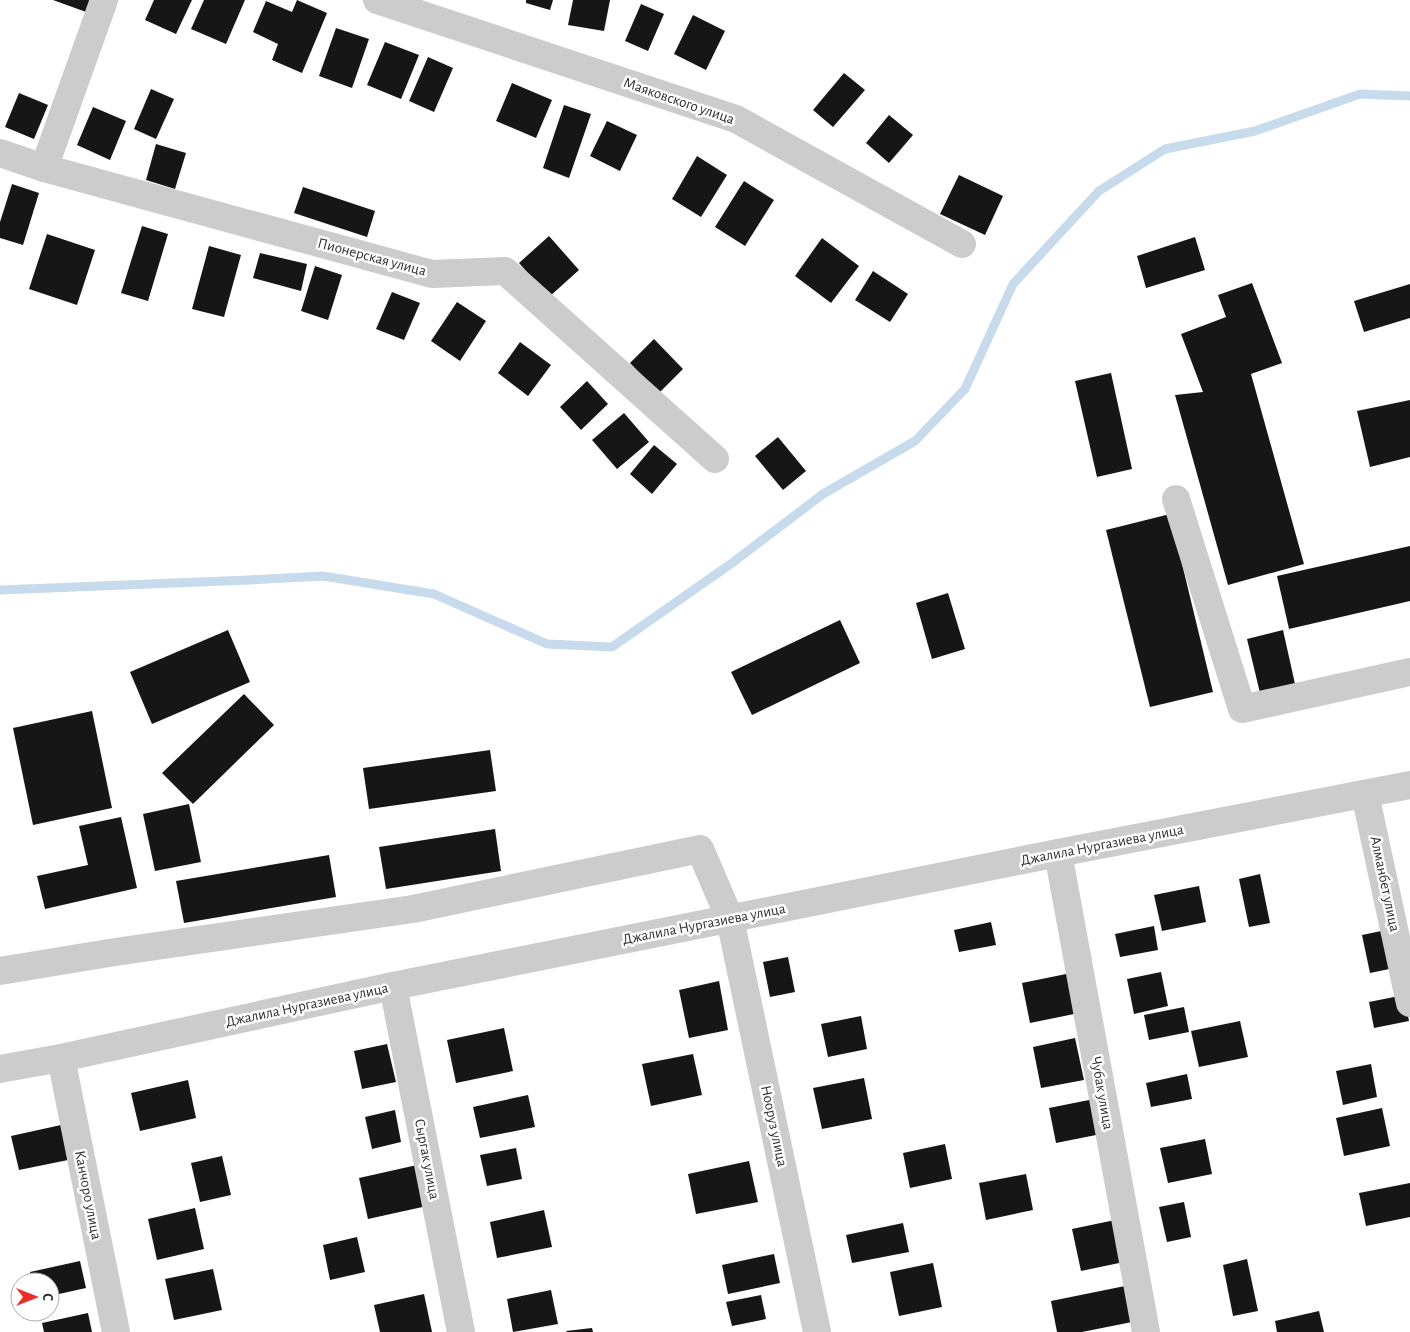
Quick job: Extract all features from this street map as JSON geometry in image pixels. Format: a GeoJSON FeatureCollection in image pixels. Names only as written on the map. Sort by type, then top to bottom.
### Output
{"type":"FeatureCollection","features":[{"type":"Feature","properties":{"kind":"street"},"geometry":{"type":"LineString","coordinates":[[44,168],[104,0]]}},
{"type":"Feature","properties":{"kind":"street","name":"Маяковского улица"},"geometry":{"type":"LineString","coordinates":[[378,0],[736,119],[962,244]]}},
{"type":"Feature","properties":{"kind":"street","name":"Пионерская улица"},"geometry":{"type":"LineString","coordinates":[[0,153],[44,168],[432,274],[505,271],[715,459]]}},
{"type":"Feature","properties":{"kind":"street"},"geometry":{"type":"LineString","coordinates":[[1176,499],[1242,709],[1410,672]]}},
{"type":"Feature","properties":{"kind":"street","name":"Джалила Нургазиева улица"},"geometry":{"type":"LineString","coordinates":[[0,1069],[61,1058],[393,986],[1058,853],[1410,785]]}},
{"type":"Feature","properties":{"kind":"street","name":"Алманбет улица"},"geometry":{"type":"LineString","coordinates":[[1365,794],[1410,1003]]}},
{"type":"Feature","properties":{"kind":"street","name":"Нооруз улица"},"geometry":{"type":"LineString","coordinates":[[0,971],[116,952],[413,909],[700,849],[730,919],[817,1332]]}},
{"type":"Feature","properties":{"kind":"street","name":"Чубак улица"},"geometry":{"type":"LineString","coordinates":[[1058,853],[1146,1332]]}},
{"type":"Feature","properties":{"kind":"street","name":"Сыргак улица"},"geometry":{"type":"LineString","coordinates":[[393,986],[462,1332]]}},
{"type":"Feature","properties":{"kind":"street","name":"Канчоро улица"},"geometry":{"type":"LineString","coordinates":[[61,1058],[116,1332]]}},
{"type":"Feature","properties":{"kind":"building"},"geometry":{"type":"Polygon","coordinates":[[[53,0],[90,0],[86,12],[53,0]]]}},
{"type":"Feature","properties":{"kind":"building"},"geometry":{"type":"Polygon","coordinates":[[[154,0],[192,0],[176,34],[145,20],[154,0]]]}},
{"type":"Feature","properties":{"kind":"building"},"geometry":{"type":"Polygon","coordinates":[[[204,0],[245,0],[226,44],[191,29],[204,0]]]}},
{"type":"Feature","properties":{"kind":"building"},"geometry":{"type":"Polygon","coordinates":[[[297,0],[327,13],[302,73],[272,60],[278,44],[253,32],[266,1],[292,12],[297,0]]]}},
{"type":"Feature","properties":{"kind":"building"},"geometry":{"type":"Polygon","coordinates":[[[526,0],[553,0],[550,10],[526,3],[526,0]]]}},
{"type":"Feature","properties":{"kind":"building"},"geometry":{"type":"Polygon","coordinates":[[[573,0],[610,0],[604,31],[568,25],[573,0]]]}},
{"type":"Feature","properties":{"kind":"building"},"geometry":{"type":"Polygon","coordinates":[[[641,4],[664,14],[648,51],[625,41],[641,4]]]}},
{"type":"Feature","properties":{"kind":"building"},"geometry":{"type":"Polygon","coordinates":[[[693,15],[725,31],[706,70],[674,54],[693,15]]]}},
{"type":"Feature","properties":{"kind":"building"},"geometry":{"type":"Polygon","coordinates":[[[336,28],[369,39],[352,88],[319,76],[336,28]]]}},
{"type":"Feature","properties":{"kind":"building"},"geometry":{"type":"Polygon","coordinates":[[[385,42],[419,55],[401,99],[367,85],[385,42]]]}},
{"type":"Feature","properties":{"kind":"building"},"geometry":{"type":"Polygon","coordinates":[[[428,57],[453,68],[434,112],[409,101],[428,57]]]}},
{"type":"Feature","properties":{"kind":"building"},"geometry":{"type":"Polygon","coordinates":[[[844,73],[865,90],[833,127],[813,110],[844,73]]]}},
{"type":"Feature","properties":{"kind":"building"},"geometry":{"type":"Polygon","coordinates":[[[512,83],[552,100],[536,138],[496,121],[512,83]]]}},
{"type":"Feature","properties":{"kind":"building"},"geometry":{"type":"Polygon","coordinates":[[[151,89],[174,99],[156,139],[134,129],[151,89]]]}},
{"type":"Feature","properties":{"kind":"building"},"geometry":{"type":"Polygon","coordinates":[[[19,93],[48,105],[34,139],[5,127],[19,93]]]}},
{"type":"Feature","properties":{"kind":"building"},"geometry":{"type":"Polygon","coordinates":[[[564,105],[591,114],[569,178],[543,168],[564,105]]]}},
{"type":"Feature","properties":{"kind":"building"},"geometry":{"type":"Polygon","coordinates":[[[93,107],[126,121],[110,160],[77,145],[93,107]]]}},
{"type":"Feature","properties":{"kind":"building"},"geometry":{"type":"Polygon","coordinates":[[[889,115],[913,135],[889,163],[866,143],[889,115]]]}},
{"type":"Feature","properties":{"kind":"building"},"geometry":{"type":"Polygon","coordinates":[[[607,121],[637,135],[620,171],[590,156],[607,121]]]}},
{"type":"Feature","properties":{"kind":"building"},"geometry":{"type":"Polygon","coordinates":[[[156,144],[186,153],[175,189],[146,180],[156,144]]]}},
{"type":"Feature","properties":{"kind":"building"},"geometry":{"type":"Polygon","coordinates":[[[697,156],[727,175],[701,217],[672,199],[697,156]]]}},
{"type":"Feature","properties":{"kind":"building"},"geometry":{"type":"Polygon","coordinates":[[[959,175],[1003,196],[985,235],[940,214],[959,175]]]}},
{"type":"Feature","properties":{"kind":"building"},"geometry":{"type":"Polygon","coordinates":[[[744,181],[774,200],[745,246],[715,227],[744,181]]]}},
{"type":"Feature","properties":{"kind":"building"},"geometry":{"type":"Polygon","coordinates":[[[12,184],[39,193],[23,245],[0,238],[0,222],[12,184]]]}},
{"type":"Feature","properties":{"kind":"building"},"geometry":{"type":"Polygon","coordinates":[[[303,187],[375,211],[367,237],[294,213],[303,187]]]}},
{"type":"Feature","properties":{"kind":"building"},"geometry":{"type":"Polygon","coordinates":[[[142,226],[168,234],[148,301],[121,293],[142,226]]]}},
{"type":"Feature","properties":{"kind":"building"},"geometry":{"type":"Polygon","coordinates":[[[47,234],[95,250],[77,305],[29,289],[47,234]]]}},
{"type":"Feature","properties":{"kind":"building"},"geometry":{"type":"Polygon","coordinates":[[[549,236],[579,270],[549,297],[519,263],[549,236]]]}},
{"type":"Feature","properties":{"kind":"building"},"geometry":{"type":"Polygon","coordinates":[[[1195,237],[1205,270],[1146,288],[1137,256],[1195,237]]]}},
{"type":"Feature","properties":{"kind":"building"},"geometry":{"type":"Polygon","coordinates":[[[822,238],[859,266],[831,303],[795,276],[822,238]]]}},
{"type":"Feature","properties":{"kind":"building"},"geometry":{"type":"Polygon","coordinates":[[[209,246],[241,255],[224,317],[192,309],[209,246]]]}},
{"type":"Feature","properties":{"kind":"building"},"geometry":{"type":"Polygon","coordinates":[[[260,253],[307,264],[301,291],[253,278],[260,253]]]}},
{"type":"Feature","properties":{"kind":"building"},"geometry":{"type":"Polygon","coordinates":[[[315,266],[342,275],[328,320],[301,311],[315,266]]]}},
{"type":"Feature","properties":{"kind":"building"},"geometry":{"type":"Polygon","coordinates":[[[873,271],[908,294],[890,322],[855,300],[873,271]]]}},
{"type":"Feature","properties":{"kind":"building"},"geometry":{"type":"Polygon","coordinates":[[[1252,283],[1282,363],[1251,374],[1304,564],[1228,585],[1175,395],[1203,392],[1181,334],[1226,317],[1218,295],[1252,283]]]}},
{"type":"Feature","properties":{"kind":"building"},"geometry":{"type":"Polygon","coordinates":[[[1410,284],[1410,318],[1364,332],[1354,301],[1410,284]]]}},
{"type":"Feature","properties":{"kind":"building"},"geometry":{"type":"Polygon","coordinates":[[[392,292],[420,303],[404,340],[376,329],[392,292]]]}},
{"type":"Feature","properties":{"kind":"building"},"geometry":{"type":"Polygon","coordinates":[[[457,302],[486,321],[460,361],[431,341],[457,302]]]}},
{"type":"Feature","properties":{"kind":"building"},"geometry":{"type":"Polygon","coordinates":[[[654,339],[683,369],[659,393],[630,363],[654,339]]]}},
{"type":"Feature","properties":{"kind":"building"},"geometry":{"type":"Polygon","coordinates":[[[520,342],[551,365],[528,396],[498,373],[520,342]]]}},
{"type":"Feature","properties":{"kind":"building"},"geometry":{"type":"Polygon","coordinates":[[[1111,373],[1132,469],[1097,477],[1075,381],[1111,373]]]}},
{"type":"Feature","properties":{"kind":"building"},"geometry":{"type":"Polygon","coordinates":[[[587,381],[608,404],[581,430],[560,407],[587,381]]]}},
{"type":"Feature","properties":{"kind":"building"},"geometry":{"type":"Polygon","coordinates":[[[1410,400],[1410,457],[1370,467],[1357,411],[1410,400]]]}},
{"type":"Feature","properties":{"kind":"building"},"geometry":{"type":"Polygon","coordinates":[[[624,413],[649,442],[617,469],[592,440],[624,413]]]}},
{"type":"Feature","properties":{"kind":"building"},"geometry":{"type":"Polygon","coordinates":[[[778,437],[806,471],[783,490],[755,456],[778,437]]]}},
{"type":"Feature","properties":{"kind":"building"},"geometry":{"type":"Polygon","coordinates":[[[654,445],[677,464],[652,494],[630,474],[654,445]]]}},
{"type":"Feature","properties":{"kind":"building"},"geometry":{"type":"Polygon","coordinates":[[[1170,514],[1213,692],[1150,707],[1106,530],[1170,514]]]}},
{"type":"Feature","properties":{"kind":"building"},"geometry":{"type":"Polygon","coordinates":[[[1410,546],[1410,601],[1289,629],[1277,576],[1410,546]]]}},
{"type":"Feature","properties":{"kind":"building"},"geometry":{"type":"Polygon","coordinates":[[[948,593],[965,649],[932,659],[916,603],[948,593]]]}},
{"type":"Feature","properties":{"kind":"building"},"geometry":{"type":"Polygon","coordinates":[[[840,620],[860,663],[752,715],[731,672],[840,620]]]}},
{"type":"Feature","properties":{"kind":"building"},"geometry":{"type":"Polygon","coordinates":[[[228,630],[250,682],[152,724],[130,672],[228,630]]]}},
{"type":"Feature","properties":{"kind":"building"},"geometry":{"type":"Polygon","coordinates":[[[1283,630],[1295,684],[1260,693],[1247,639],[1283,630]]]}},
{"type":"Feature","properties":{"kind":"building"},"geometry":{"type":"Polygon","coordinates":[[[244,694],[274,725],[193,804],[162,773],[244,694]]]}},
{"type":"Feature","properties":{"kind":"building"},"geometry":{"type":"Polygon","coordinates":[[[92,711],[112,808],[33,825],[13,728],[92,711]]]}},
{"type":"Feature","properties":{"kind":"building"},"geometry":{"type":"Polygon","coordinates":[[[490,750],[496,791],[369,809],[363,768],[490,750]]]}},
{"type":"Feature","properties":{"kind":"building"},"geometry":{"type":"Polygon","coordinates":[[[189,804],[201,862],[155,871],[143,814],[189,804]]]}},
{"type":"Feature","properties":{"kind":"building"},"geometry":{"type":"Polygon","coordinates":[[[121,817],[137,888],[45,909],[37,876],[88,865],[79,826],[121,817]]]}},
{"type":"Feature","properties":{"kind":"building"},"geometry":{"type":"Polygon","coordinates":[[[495,829],[501,871],[386,889],[379,847],[495,829]]]}},
{"type":"Feature","properties":{"kind":"building"},"geometry":{"type":"Polygon","coordinates":[[[329,855],[336,897],[184,923],[176,881],[329,855]]]}},
{"type":"Feature","properties":{"kind":"building"},"geometry":{"type":"Polygon","coordinates":[[[1260,874],[1270,923],[1249,927],[1239,879],[1260,874]]]}},
{"type":"Feature","properties":{"kind":"building"},"geometry":{"type":"Polygon","coordinates":[[[1199,886],[1206,922],[1162,931],[1154,895],[1199,886]]]}},
{"type":"Feature","properties":{"kind":"building"},"geometry":{"type":"Polygon","coordinates":[[[991,922],[996,945],[959,952],[954,930],[991,922]]]}},
{"type":"Feature","properties":{"kind":"building"},"geometry":{"type":"Polygon","coordinates":[[[1154,926],[1158,950],[1120,957],[1115,934],[1154,926]]]}},
{"type":"Feature","properties":{"kind":"building"},"geometry":{"type":"Polygon","coordinates":[[[1386,930],[1394,968],[1370,973],[1362,935],[1386,930]]]}},
{"type":"Feature","properties":{"kind":"building"},"geometry":{"type":"Polygon","coordinates":[[[788,957],[795,992],[770,997],[763,962],[788,957]]]}},
{"type":"Feature","properties":{"kind":"building"},"geometry":{"type":"Polygon","coordinates":[[[1161,972],[1168,1006],[1134,1014],[1127,979],[1161,972]]]}},
{"type":"Feature","properties":{"kind":"building"},"geometry":{"type":"Polygon","coordinates":[[[1071,973],[1079,1013],[1030,1023],[1022,983],[1071,973]]]}},
{"type":"Feature","properties":{"kind":"building"},"geometry":{"type":"Polygon","coordinates":[[[719,981],[728,1030],[689,1038],[679,990],[719,981]]]}},
{"type":"Feature","properties":{"kind":"building"},"geometry":{"type":"Polygon","coordinates":[[[1404,995],[1409,1021],[1374,1028],[1369,1002],[1404,995]]]}},
{"type":"Feature","properties":{"kind":"building"},"geometry":{"type":"Polygon","coordinates":[[[1184,1007],[1189,1032],[1149,1040],[1144,1015],[1184,1007]]]}},
{"type":"Feature","properties":{"kind":"building"},"geometry":{"type":"Polygon","coordinates":[[[861,1016],[867,1049],[828,1057],[821,1024],[861,1016]]]}},
{"type":"Feature","properties":{"kind":"building"},"geometry":{"type":"Polygon","coordinates":[[[1240,1021],[1248,1057],[1199,1067],[1191,1031],[1240,1021]]]}},
{"type":"Feature","properties":{"kind":"building"},"geometry":{"type":"Polygon","coordinates":[[[504,1028],[513,1071],[456,1083],[447,1040],[504,1028]]]}},
{"type":"Feature","properties":{"kind":"building"},"geometry":{"type":"Polygon","coordinates":[[[1075,1038],[1084,1080],[1041,1088],[1033,1047],[1075,1038]]]}},
{"type":"Feature","properties":{"kind":"building"},"geometry":{"type":"Polygon","coordinates":[[[387,1044],[396,1082],[362,1089],[354,1051],[387,1044]]]}},
{"type":"Feature","properties":{"kind":"building"},"geometry":{"type":"Polygon","coordinates":[[[693,1054],[702,1095],[651,1106],[642,1064],[693,1054]]]}},
{"type":"Feature","properties":{"kind":"building"},"geometry":{"type":"Polygon","coordinates":[[[1371,1064],[1377,1097],[1343,1105],[1336,1071],[1371,1064]]]}},
{"type":"Feature","properties":{"kind":"building"},"geometry":{"type":"Polygon","coordinates":[[[1187,1074],[1192,1099],[1151,1107],[1146,1083],[1187,1074]]]}},
{"type":"Feature","properties":{"kind":"building"},"geometry":{"type":"Polygon","coordinates":[[[864,1078],[872,1119],[822,1129],[813,1088],[864,1078]]]}},
{"type":"Feature","properties":{"kind":"building"},"geometry":{"type":"Polygon","coordinates":[[[188,1080],[196,1118],[140,1131],[131,1093],[188,1080]]]}},
{"type":"Feature","properties":{"kind":"building"},"geometry":{"type":"Polygon","coordinates":[[[528,1095],[535,1127],[480,1138],[473,1107],[528,1095]]]}},
{"type":"Feature","properties":{"kind":"building"},"geometry":{"type":"Polygon","coordinates":[[[1094,1099],[1101,1134],[1056,1143],[1049,1108],[1094,1099]]]}},
{"type":"Feature","properties":{"kind":"building"},"geometry":{"type":"Polygon","coordinates":[[[1382,1108],[1390,1146],[1344,1156],[1336,1118],[1382,1108]]]}},
{"type":"Feature","properties":{"kind":"building"},"geometry":{"type":"Polygon","coordinates":[[[395,1110],[401,1142],[372,1149],[365,1117],[395,1110]]]}},
{"type":"Feature","properties":{"kind":"building"},"geometry":{"type":"Polygon","coordinates":[[[61,1125],[68,1160],[19,1170],[11,1136],[61,1125]]]}},
{"type":"Feature","properties":{"kind":"building"},"geometry":{"type":"Polygon","coordinates":[[[1205,1139],[1212,1174],[1168,1183],[1160,1148],[1205,1139]]]}},
{"type":"Feature","properties":{"kind":"building"},"geometry":{"type":"Polygon","coordinates":[[[945,1144],[952,1179],[910,1188],[903,1153],[945,1144]]]}},
{"type":"Feature","properties":{"kind":"building"},"geometry":{"type":"Polygon","coordinates":[[[516,1148],[522,1179],[487,1186],[480,1155],[516,1148]]]}},
{"type":"Feature","properties":{"kind":"building"},"geometry":{"type":"Polygon","coordinates":[[[222,1156],[231,1195],[200,1202],[191,1163],[222,1156]]]}},
{"type":"Feature","properties":{"kind":"building"},"geometry":{"type":"Polygon","coordinates":[[[749,1161],[758,1202],[696,1214],[688,1174],[749,1161]]]}},
{"type":"Feature","properties":{"kind":"building"},"geometry":{"type":"Polygon","coordinates":[[[417,1165],[427,1206],[368,1219],[359,1178],[417,1165]]]}},
{"type":"Feature","properties":{"kind":"building"},"geometry":{"type":"Polygon","coordinates":[[[1026,1174],[1033,1210],[986,1220],[979,1183],[1026,1174]]]}},
{"type":"Feature","properties":{"kind":"building"},"geometry":{"type":"Polygon","coordinates":[[[1410,1183],[1410,1217],[1366,1226],[1359,1193],[1410,1183]]]}},
{"type":"Feature","properties":{"kind":"building"},"geometry":{"type":"Polygon","coordinates":[[[1184,1202],[1191,1237],[1167,1242],[1159,1207],[1184,1202]]]}},
{"type":"Feature","properties":{"kind":"building"},"geometry":{"type":"Polygon","coordinates":[[[195,1208],[204,1249],[157,1260],[148,1219],[195,1208]]]}},
{"type":"Feature","properties":{"kind":"building"},"geometry":{"type":"Polygon","coordinates":[[[544,1210],[552,1247],[497,1258],[490,1222],[544,1210]]]}},
{"type":"Feature","properties":{"kind":"building"},"geometry":{"type":"Polygon","coordinates":[[[1115,1220],[1124,1262],[1081,1271],[1072,1229],[1115,1220]]]}},
{"type":"Feature","properties":{"kind":"building"},"geometry":{"type":"Polygon","coordinates":[[[903,1223],[909,1252],[852,1263],[846,1235],[903,1223]]]}},
{"type":"Feature","properties":{"kind":"building"},"geometry":{"type":"Polygon","coordinates":[[[357,1237],[365,1272],[330,1280],[323,1245],[357,1237]]]}},
{"type":"Feature","properties":{"kind":"building"},"geometry":{"type":"Polygon","coordinates":[[[774,1254],[780,1283],[728,1294],[722,1265],[774,1254]]]}},
{"type":"Feature","properties":{"kind":"building"},"geometry":{"type":"Polygon","coordinates":[[[1247,1259],[1258,1311],[1233,1316],[1223,1265],[1247,1259]]]}},
{"type":"Feature","properties":{"kind":"building"},"geometry":{"type":"Polygon","coordinates":[[[80,1261],[86,1288],[60,1294],[60,1272],[30,1272],[80,1261]]]}},
{"type":"Feature","properties":{"kind":"building"},"geometry":{"type":"Polygon","coordinates":[[[933,1263],[942,1307],[899,1316],[890,1272],[933,1263]]]}},
{"type":"Feature","properties":{"kind":"building"},"geometry":{"type":"Polygon","coordinates":[[[213,1269],[222,1310],[174,1320],[165,1279],[213,1269]]]}},
{"type":"Feature","properties":{"kind":"building"},"geometry":{"type":"Polygon","coordinates":[[[1130,1285],[1137,1321],[1082,1332],[1057,1332],[1051,1301],[1130,1285]]]}},
{"type":"Feature","properties":{"kind":"building"},"geometry":{"type":"Polygon","coordinates":[[[551,1290],[558,1324],[513,1332],[507,1299],[551,1290]]]}},
{"type":"Feature","properties":{"kind":"building"},"geometry":{"type":"Polygon","coordinates":[[[424,1294],[432,1332],[380,1332],[374,1305],[424,1294]]]}},
{"type":"Feature","properties":{"kind":"building"},"geometry":{"type":"Polygon","coordinates":[[[761,1295],[766,1319],[732,1326],[726,1302],[761,1295]]]}},
{"type":"Feature","properties":{"kind":"building"},"geometry":{"type":"Polygon","coordinates":[[[1319,1311],[1324,1332],[1277,1332],[1275,1321],[1319,1311]]]}},
{"type":"Feature","properties":{"kind":"building"},"geometry":{"type":"Polygon","coordinates":[[[88,1313],[92,1332],[44,1332],[42,1323],[60,1322],[60,1319],[88,1313]]]}},
{"type":"Feature","properties":{"kind":"building"},"geometry":{"type":"Polygon","coordinates":[[[592,1328],[593,1332],[566,1331],[592,1328]]]}},
{"type":"Feature","properties":{"kind":"waterway"},"geometry":{"type":"LineString","coordinates":[[0,590],[323,576],[434,594],[547,644],[612,647],[732,563],[823,494],[915,441],[965,389],[1013,284],[1099,191],[1165,149],[1255,131],[1360,94],[1410,96]]}}]}
